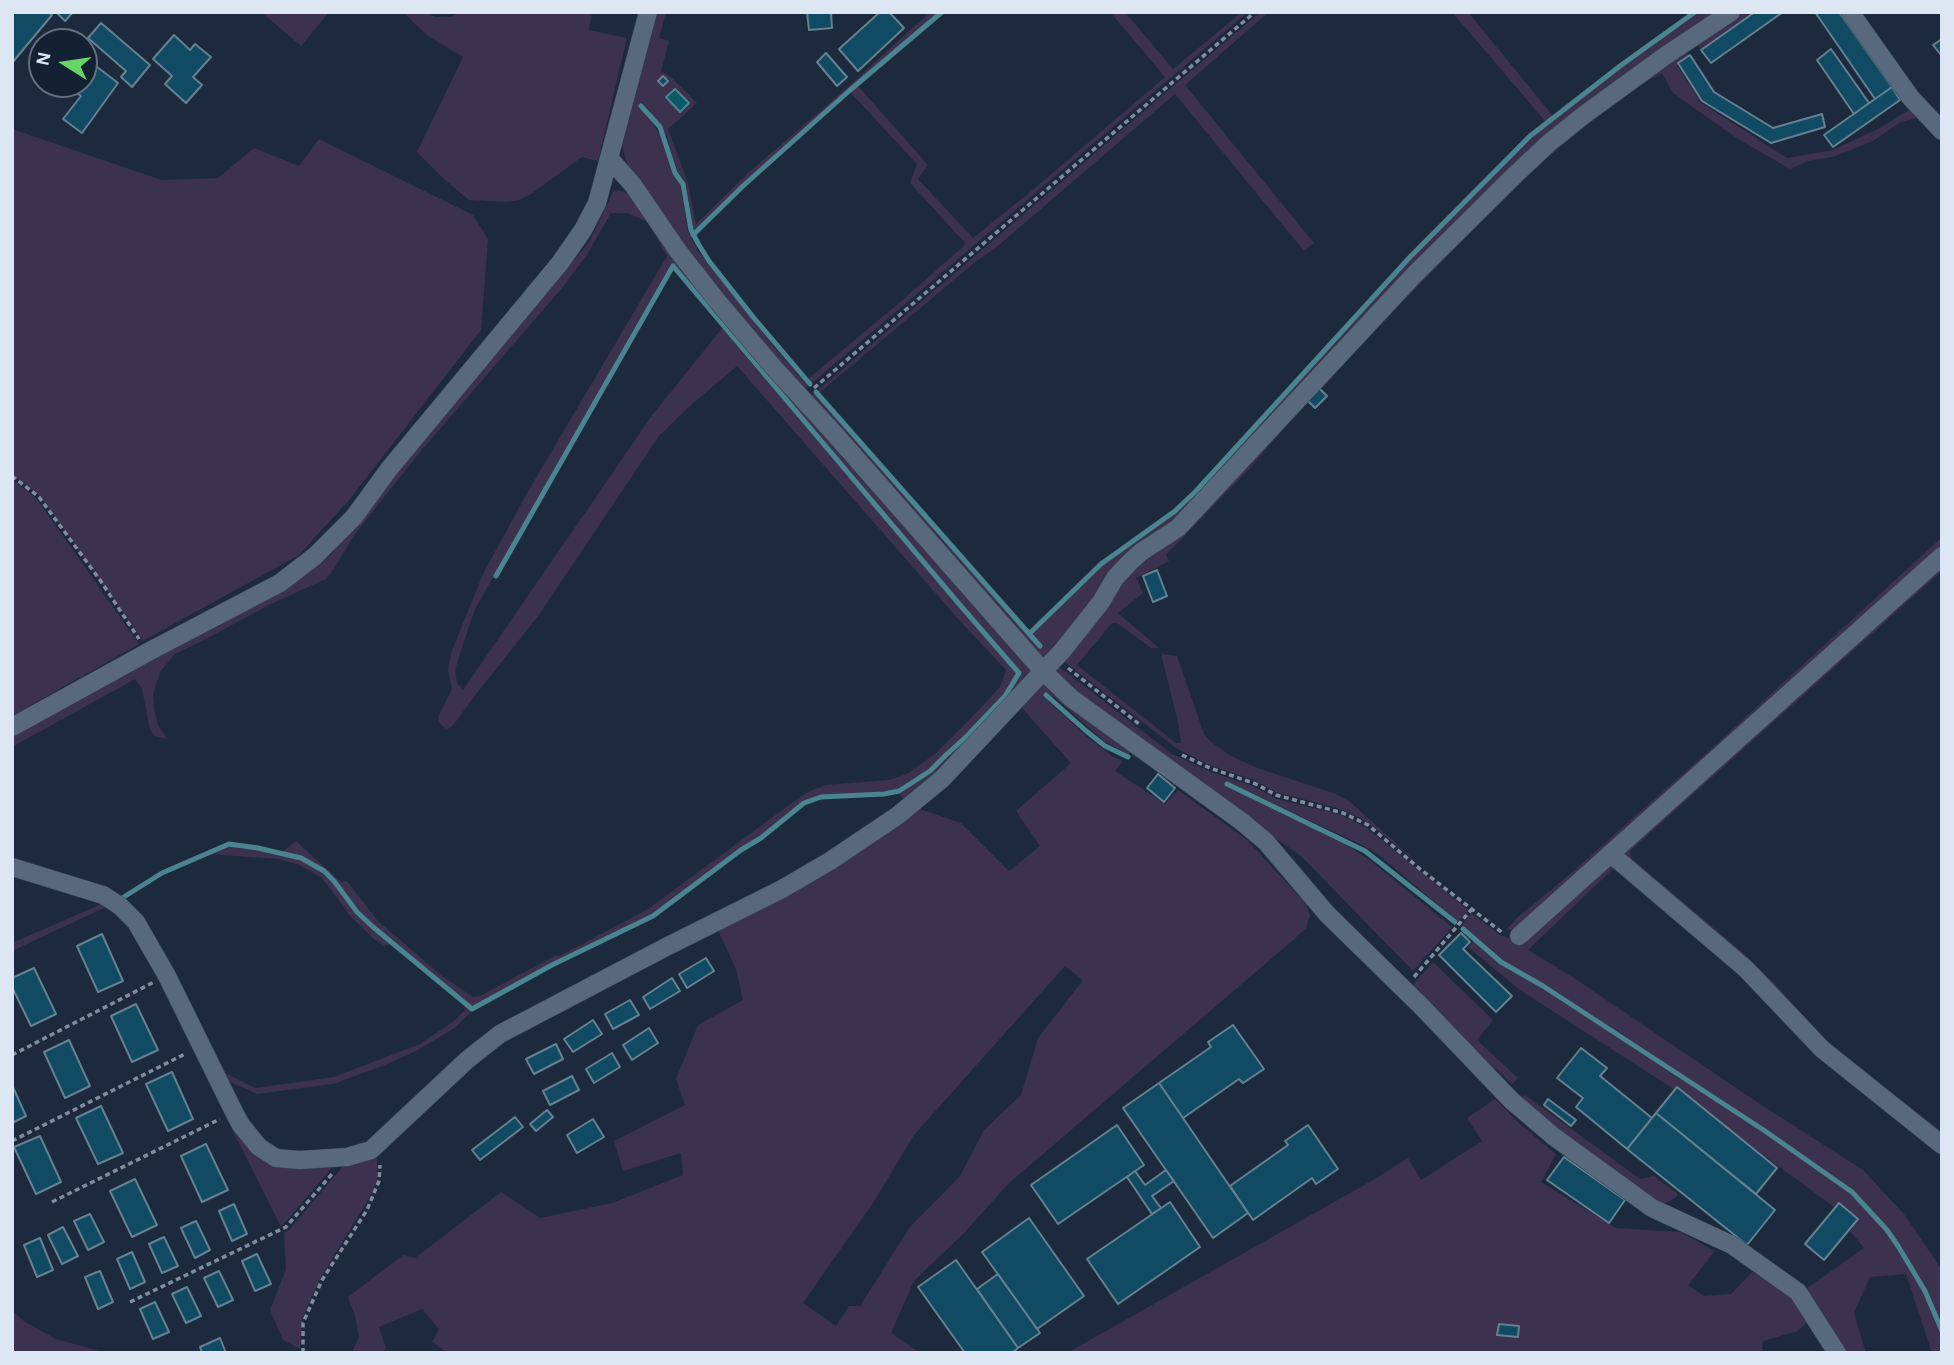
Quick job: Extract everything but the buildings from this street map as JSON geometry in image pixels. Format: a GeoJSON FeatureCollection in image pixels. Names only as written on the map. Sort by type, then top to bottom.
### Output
{"type":"FeatureCollection","features":[{"type":"Feature","properties":{"kind":"street"},"geometry":{"type":"LineString","coordinates":[[12,727],[280,583],[315,556],[354,517],[389,469],[560,263],[583,230],[597,202],[648,12]]}},
{"type":"Feature","properties":{"kind":"street"},"geometry":{"type":"LineString","coordinates":[[12,867],[103,895],[120,906],[136,922],[167,976],[241,1125],[259,1147],[276,1158],[300,1160],[347,1157],[371,1150],[467,1060],[500,1034],[782,889],[897,816],[942,779],[1049,664],[1101,602],[1115,578],[1129,562],[1141,551],[1178,528],[1414,275],[1516,174],[1584,115],[1731,12]]}},
{"type":"Feature","properties":{"kind":"street"},"geometry":{"type":"LineString","coordinates":[[1850,12],[1911,98],[1942,131]]}},
{"type":"Feature","properties":{"kind":"street"},"geometry":{"type":"LineString","coordinates":[[609,158],[633,185],[678,251],[718,302],[802,399],[1049,664],[1071,698],[1266,842],[1327,914],[1512,1101],[1553,1136],[1652,1209],[1732,1245],[1798,1292],[1837,1353]]}},
{"type":"Feature","properties":{"kind":"street"},"geometry":{"type":"LineString","coordinates":[[1519,936],[1942,556]]}},
{"type":"Feature","properties":{"kind":"street"},"geometry":{"type":"LineString","coordinates":[[1612,855],[1746,969],[1822,1049],[1942,1145]]}},
{"type":"Feature","properties":{"kind":"path"},"geometry":{"type":"LineString","coordinates":[[802,399],[1255,12]]}},
{"type":"Feature","properties":{"kind":"path"},"geometry":{"type":"LineString","coordinates":[[12,476],[39,497],[100,580],[148,652]]}},
{"type":"Feature","properties":{"kind":"path"},"geometry":{"type":"LineString","coordinates":[[1049,664],[1142,726]]}},
{"type":"Feature","properties":{"kind":"path"},"geometry":{"type":"LineString","coordinates":[[1175,751],[1276,795],[1343,813],[1368,825],[1503,934],[1519,936]]}},
{"type":"Feature","properties":{"kind":"path"},"geometry":{"type":"LineString","coordinates":[[1403,989],[1471,909]]}},
{"type":"Feature","properties":{"kind":"path"},"geometry":{"type":"LineString","coordinates":[[12,1055],[167,976]]}},
{"type":"Feature","properties":{"kind":"path"},"geometry":{"type":"LineString","coordinates":[[12,1141],[201,1046]]}},
{"type":"Feature","properties":{"kind":"path"},"geometry":{"type":"LineString","coordinates":[[52,1202],[234,1112]]}},
{"type":"Feature","properties":{"kind":"path"},"geometry":{"type":"LineString","coordinates":[[303,1353],[303,1324],[322,1280],[367,1210],[379,1181],[380,1159],[371,1150]]}},
{"type":"Feature","properties":{"kind":"path"},"geometry":{"type":"LineString","coordinates":[[130,1302],[286,1227],[347,1157]]}},
{"type":"Feature","properties":{"kind":"shaded area"},"geometry":{"type":"Polygon","coordinates":[[[261,12],[329,12],[301,46],[261,12]]]}},
{"type":"Feature","properties":{"kind":"shaded area"},"geometry":{"type":"Polygon","coordinates":[[[403,12],[425,12],[435,17],[450,17],[462,12],[592,12],[589,30],[627,38],[598,161],[582,157],[519,200],[469,200],[417,152],[463,57],[428,36],[403,12]]]}},
{"type":"Feature","properties":{"kind":"shaded area"},"geometry":{"type":"Polygon","coordinates":[[[657,12],[666,12],[659,38],[669,41],[661,71],[697,103],[668,129],[688,183],[696,224],[748,173],[911,29],[931,12],[941,12],[848,90],[742,185],[694,233],[686,185],[675,170],[667,136],[647,108],[642,103],[639,105],[663,140],[673,172],[680,183],[688,231],[698,251],[808,386],[804,390],[800,390],[666,224],[628,165],[622,146],[657,12]]]}},
{"type":"Feature","properties":{"kind":"shaded area"},"geometry":{"type":"Polygon","coordinates":[[[1110,12],[1125,12],[1173,69],[1242,12],[1248,12],[811,384],[808,379],[966,244],[910,183],[917,164],[850,92],[858,86],[928,165],[918,179],[973,238],[1165,77],[1110,12]]]}},
{"type":"Feature","properties":{"kind":"shaded area"},"geometry":{"type":"Polygon","coordinates":[[[1260,12],[1269,12],[1185,85],[1314,243],[1304,251],[1175,94],[999,245],[819,393],[817,391],[1260,12]]]}},
{"type":"Feature","properties":{"kind":"shaded area"},"geometry":{"type":"Polygon","coordinates":[[[1452,12],[1468,12],[1553,116],[1545,121],[1452,12]]]}},
{"type":"Feature","properties":{"kind":"shaded area"},"geometry":{"type":"Polygon","coordinates":[[[1698,12],[1720,12],[1514,172],[1044,665],[810,397],[815,393],[1041,648],[1032,633],[1101,567],[1141,535],[1174,514],[1198,492],[1397,273],[1527,140],[1619,68],[1698,12]]]}},
{"type":"Feature","properties":{"kind":"shaded area"},"geometry":{"type":"Polygon","coordinates":[[[1744,12],[1753,12],[1701,49],[1697,44],[1744,12]]]}},
{"type":"Feature","properties":{"kind":"shaded area"},"geometry":{"type":"Polygon","coordinates":[[[1686,51],[1689,56],[1677,65],[1700,102],[1787,158],[1833,150],[1880,128],[1912,108],[1922,116],[1899,123],[1873,141],[1833,157],[1808,161],[1790,169],[1738,139],[1673,93],[1662,73],[1637,87],[1593,119],[1526,175],[1324,386],[1321,383],[1502,192],[1552,147],[1686,51]]]}},
{"type":"Feature","properties":{"kind":"shaded area"},"geometry":{"type":"Polygon","coordinates":[[[675,89],[689,103],[680,112],[666,97],[675,89]]]}},
{"type":"Feature","properties":{"kind":"shaded area"},"geometry":{"type":"Polygon","coordinates":[[[12,129],[162,180],[218,178],[254,148],[299,166],[319,139],[473,215],[488,239],[481,330],[350,499],[299,555],[143,641],[40,496],[12,474],[12,129]]]}},
{"type":"Feature","properties":{"kind":"shaded area"},"geometry":{"type":"Polygon","coordinates":[[[614,190],[623,191],[638,201],[1031,672],[941,774],[904,801],[899,792],[931,772],[968,737],[1006,697],[1020,671],[672,264],[475,609],[455,670],[457,683],[463,690],[653,414],[723,327],[1018,673],[1004,695],[966,735],[930,770],[913,781],[898,790],[884,793],[820,796],[803,802],[760,837],[652,915],[551,964],[472,1008],[374,926],[324,870],[302,857],[282,852],[296,841],[341,882],[347,881],[378,921],[442,976],[473,997],[480,996],[648,909],[804,794],[825,785],[889,780],[907,774],[936,753],[972,717],[1000,687],[1006,670],[737,366],[659,436],[538,616],[452,727],[446,729],[438,722],[452,689],[448,670],[451,653],[483,574],[527,493],[667,256],[648,222],[627,213],[611,213],[586,256],[562,288],[421,451],[354,535],[326,579],[175,654],[160,672],[153,694],[158,725],[167,739],[155,736],[150,730],[142,689],[135,679],[12,747],[12,736],[296,581],[330,555],[589,242],[614,190]]]}},
{"type":"Feature","properties":{"kind":"shaded area"},"geometry":{"type":"Polygon","coordinates":[[[1305,404],[1250,468],[1166,555],[1169,561],[1136,578],[1143,593],[1118,613],[1159,648],[1151,648],[1117,623],[1112,623],[1077,665],[1176,743],[1181,743],[1161,654],[1177,656],[1204,734],[1210,741],[1231,756],[1257,768],[1336,794],[1349,801],[1419,864],[1380,832],[1350,813],[1275,792],[1257,781],[1209,765],[1176,748],[1062,660],[1116,584],[1153,552],[1169,545],[1305,404]]]}},
{"type":"Feature","properties":{"kind":"shaded area"},"geometry":{"type":"Polygon","coordinates":[[[12,479],[37,499],[139,644],[12,716],[12,479]]]}},
{"type":"Feature","properties":{"kind":"shaded area"},"geometry":{"type":"Polygon","coordinates":[[[1942,537],[1942,550],[1515,929],[1506,930],[1723,738],[1942,537]]]}},
{"type":"Feature","properties":{"kind":"shaded area"},"geometry":{"type":"Polygon","coordinates":[[[1942,558],[1942,571],[1631,850],[1630,854],[1632,859],[1741,951],[1832,1047],[1942,1132],[1942,1143],[1875,1090],[1618,853],[1942,558]]]}},
{"type":"Feature","properties":{"kind":"shaded area"},"geometry":{"type":"Polygon","coordinates":[[[1058,666],[1172,754],[1211,772],[1253,786],[1277,799],[1342,815],[1365,827],[1469,910],[1458,922],[1378,854],[1229,783],[1228,787],[1344,843],[1371,861],[1452,927],[1413,971],[1301,856],[1166,762],[1051,673],[1058,666]]]}},
{"type":"Feature","properties":{"kind":"shaded area"},"geometry":{"type":"Polygon","coordinates":[[[1044,678],[1134,749],[1128,755],[1104,741],[1054,697],[1046,695],[1049,702],[1086,736],[1123,761],[1115,771],[1165,804],[1178,790],[1247,840],[1306,904],[1310,915],[1306,928],[1292,941],[1008,1184],[965,1232],[914,1281],[891,1333],[920,1353],[448,1353],[432,1342],[439,1329],[422,1309],[379,1327],[386,1348],[383,1353],[352,1353],[359,1336],[348,1297],[403,1255],[415,1258],[501,1192],[540,1218],[612,1203],[683,1175],[681,1153],[623,1171],[614,1141],[685,1105],[676,1079],[698,1025],[743,1000],[736,969],[718,930],[917,808],[961,823],[1009,871],[1040,846],[1016,811],[1071,763],[1020,706],[1044,678]],[[1065,966],[914,1135],[875,1200],[803,1303],[836,1326],[849,1306],[860,1306],[910,1227],[960,1176],[984,1130],[1021,1095],[1038,1038],[1083,980],[1065,966]]]}},
{"type":"Feature","properties":{"kind":"shaded area"},"geometry":{"type":"Polygon","coordinates":[[[229,845],[258,849],[311,864],[333,882],[356,912],[392,944],[385,946],[374,939],[351,917],[322,878],[300,865],[279,859],[207,854],[229,845]]]}},
{"type":"Feature","properties":{"kind":"shaded area"},"geometry":{"type":"Polygon","coordinates":[[[1609,862],[1617,865],[1528,950],[1863,1170],[1904,1214],[1942,1270],[1942,1327],[1927,1291],[1889,1229],[1853,1191],[1766,1130],[1543,984],[1502,961],[1462,925],[1471,913],[1500,935],[1512,939],[1609,862]]]}},
{"type":"Feature","properties":{"kind":"shaded area"},"geometry":{"type":"Polygon","coordinates":[[[104,903],[108,906],[12,951],[12,943],[104,903]]]}},
{"type":"Feature","properties":{"kind":"shaded area"},"geometry":{"type":"Polygon","coordinates":[[[1474,941],[1500,963],[1542,987],[1695,1086],[1851,1193],[1886,1231],[1924,1292],[1942,1334],[1942,1353],[1932,1353],[1906,1274],[1870,1277],[1854,1313],[1866,1353],[1844,1353],[1803,1291],[1864,1248],[1850,1231],[1856,1223],[1672,1088],[1520,990],[1468,947],[1474,941]]]}},
{"type":"Feature","properties":{"kind":"shaded area"},"geometry":{"type":"Polygon","coordinates":[[[1433,962],[1493,1020],[1477,1040],[1518,1078],[1512,1084],[1464,1040],[1413,985],[1433,962]]]}},
{"type":"Feature","properties":{"kind":"shaded area"},"geometry":{"type":"Polygon","coordinates":[[[468,1007],[472,1011],[456,1027],[418,1050],[333,1084],[257,1094],[222,1078],[217,1069],[255,1088],[334,1077],[420,1044],[454,1021],[468,1007]]]}},
{"type":"Feature","properties":{"kind":"shaded area"},"geometry":{"type":"Polygon","coordinates":[[[1525,1095],[1640,1179],[1654,1176],[1678,1194],[1662,1205],[1654,1205],[1521,1100],[1525,1095]]]}},
{"type":"Feature","properties":{"kind":"shaded area"},"geometry":{"type":"Polygon","coordinates":[[[1495,1099],[1556,1154],[1541,1182],[1616,1228],[1680,1232],[1715,1251],[1688,1285],[1704,1296],[1731,1294],[1752,1272],[1782,1286],[1809,1321],[1798,1331],[1763,1341],[1762,1353],[1067,1353],[1408,1158],[1421,1180],[1482,1141],[1467,1118],[1495,1099]]]}},
{"type":"Feature","properties":{"kind":"shaded area"},"geometry":{"type":"Polygon","coordinates":[[[232,1117],[261,1153],[337,1162],[281,1227],[227,1119],[232,1117]]]}},
{"type":"Feature","properties":{"kind":"shaded area"},"geometry":{"type":"Polygon","coordinates":[[[370,1154],[377,1159],[377,1181],[321,1277],[302,1319],[300,1349],[283,1340],[270,1310],[286,1269],[284,1233],[349,1159],[370,1154]]]}},
{"type":"Feature","properties":{"kind":"shaded area"},"geometry":{"type":"Polygon","coordinates":[[[12,1310],[25,1322],[56,1339],[107,1353],[12,1353],[12,1310]]]}},
{"type":"Feature","properties":{"kind":"waterway"},"geometry":{"type":"LineString","coordinates":[[693,235],[849,91],[942,12]]}},
{"type":"Feature","properties":{"kind":"waterway"},"geometry":{"type":"LineString","coordinates":[[1030,633],[1101,564],[1175,511],[1196,491],[1410,257],[1530,136],[1695,12]]}},
{"type":"Feature","properties":{"kind":"waterway"},"geometry":{"type":"LineString","coordinates":[[641,106],[660,127],[675,173],[683,184],[691,230],[699,245],[754,318],[810,384]]}},
{"type":"Feature","properties":{"kind":"waterway"},"geometry":{"type":"LineString","coordinates":[[119,900],[162,873],[229,844],[301,858],[324,871],[357,912],[373,927],[472,1009],[552,965],[653,916],[761,838],[804,803],[821,797],[899,791],[930,771],[967,736],[1005,696],[1019,673],[673,266],[496,576]]}},
{"type":"Feature","properties":{"kind":"waterway"},"geometry":{"type":"LineString","coordinates":[[816,392],[1040,646]]}},
{"type":"Feature","properties":{"kind":"waterway"},"geometry":{"type":"LineString","coordinates":[[1046,695],[1105,746],[1128,757]]}},
{"type":"Feature","properties":{"kind":"waterway"},"geometry":{"type":"LineString","coordinates":[[1227,784],[1365,851],[1455,922]]}},
{"type":"Feature","properties":{"kind":"waterway"},"geometry":{"type":"LineString","coordinates":[[1463,929],[1501,962],[1543,986],[1765,1131],[1852,1192],[1898,1246],[1925,1291],[1942,1331]]}}]}
